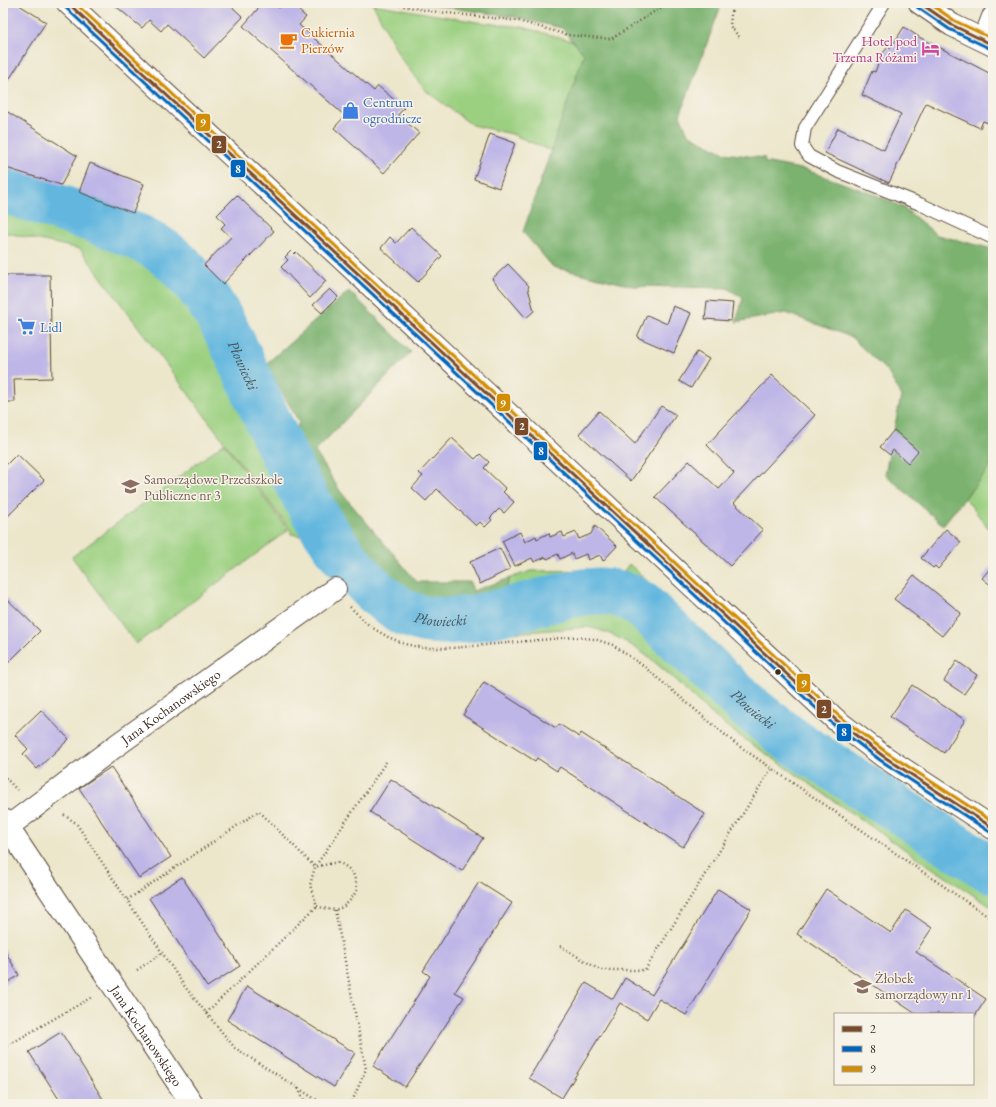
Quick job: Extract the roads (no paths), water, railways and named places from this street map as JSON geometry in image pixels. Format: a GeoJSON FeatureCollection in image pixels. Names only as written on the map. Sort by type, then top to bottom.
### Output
{"type":"FeatureCollection","features":[{"type":"Feature","properties":{"kind":"street"},"geometry":{"type":"LineString","coordinates":[[68,3],[836,720],[883,756],[993,828]]}},
{"type":"Feature","properties":{"kind":"street"},"geometry":{"type":"LineString","coordinates":[[920,3],[952,25],[988,43],[993,17]]}},
{"type":"Feature","properties":{"kind":"street","name":"Jana Kochanowskiego"},"geometry":{"type":"LineString","coordinates":[[192,1104],[6,823],[42,801],[335,589]]}},
{"type":"Feature","properties":{"kind":"lane"},"geometry":{"type":"LineString","coordinates":[[884,3],[805,128],[802,146],[809,156],[837,171],[920,204],[993,238]]}},
{"type":"Feature","properties":{"kind":"waterway","name":"Płowiecki"},"geometry":{"type":"LineString","coordinates":[[3,189],[83,216],[143,239],[165,253],[188,274],[200,288],[228,334],[286,460],[313,511],[345,558],[364,580],[390,604],[414,617],[441,621],[481,617],[584,592],[601,591],[629,597],[642,605],[750,708],[793,741],[993,871]]}},
{"type":"Feature","properties":{"kind":"place","name":"Cukiernia Pierzów"},"geometry":{"type":"Point","coordinates":[288,40]}},
{"type":"Feature","properties":{"kind":"place","name":"Hotel pod Trzema Różami"},"geometry":{"type":"Point","coordinates":[930,49]}},
{"type":"Feature","properties":{"kind":"place","name":"Centrum ogrodnicze"},"geometry":{"type":"Point","coordinates":[350,110]}},
{"type":"Feature","properties":{"kind":"place","name":"Lidl"},"geometry":{"type":"Point","coordinates":[27,327]}},
{"type":"Feature","properties":{"kind":"place","name":"Samorządowe Przedszkole Publiczne nr 3"},"geometry":{"type":"Point","coordinates":[131,487]}},
{"type":"Feature","properties":{"kind":"place","name":"Żłobek samorządowy nr 1"},"geometry":{"type":"Point","coordinates":[862,986]}}]}
